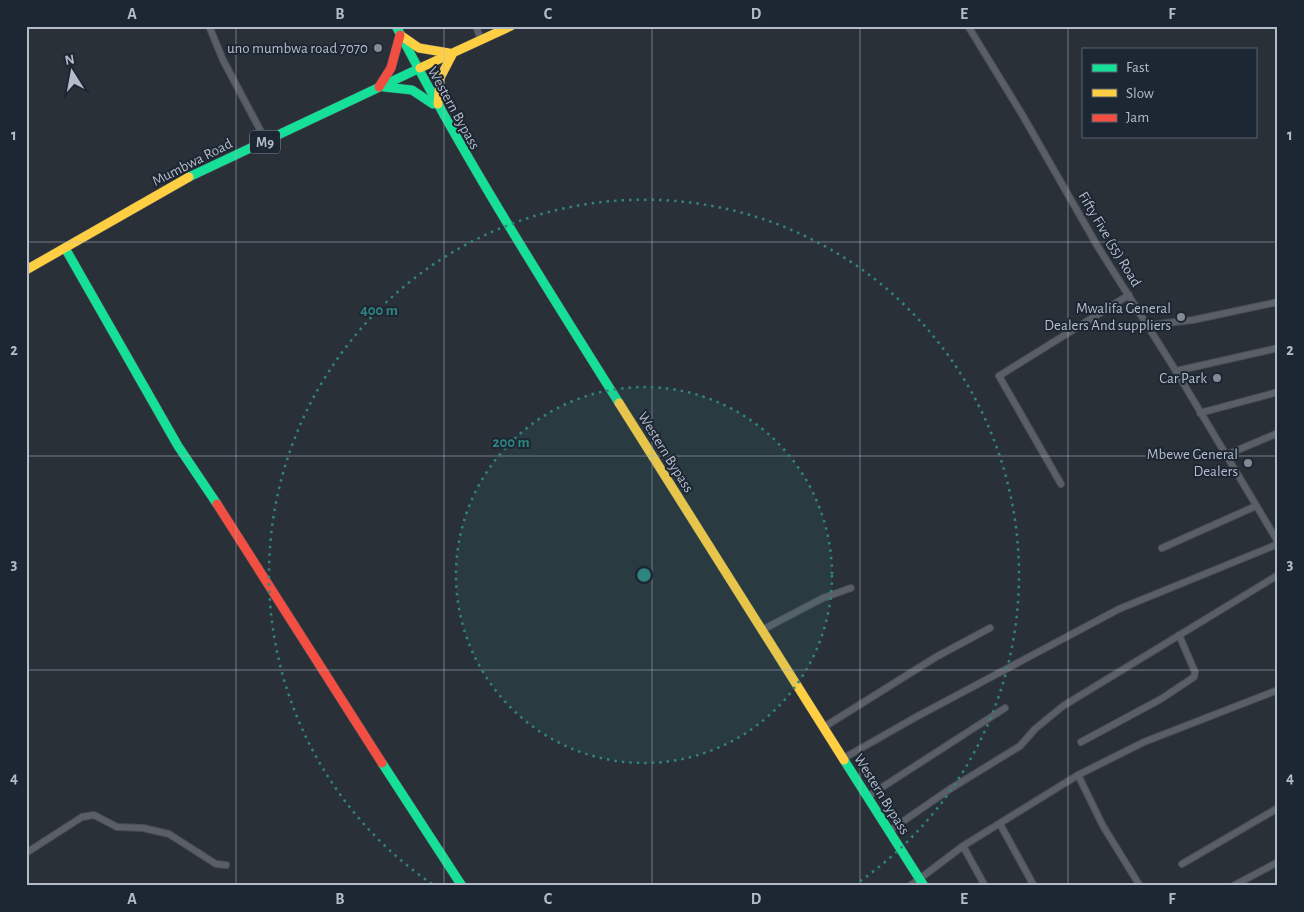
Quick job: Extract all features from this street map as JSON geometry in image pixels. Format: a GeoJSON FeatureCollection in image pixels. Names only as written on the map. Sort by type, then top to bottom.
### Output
{"type":"FeatureCollection","features":[{"type":"Feature","properties":{"kind":"main road","name":"Mumbwa Road"},"geometry":{"type":"LineString","coordinates":[[26,270],[197,173],[512,26]]}},
{"type":"Feature","properties":{"kind":"main road"},"geometry":{"type":"LineString","coordinates":[[398,30],[419,48],[430,52],[454,53]]}},
{"type":"Feature","properties":{"kind":"main road"},"geometry":{"type":"LineString","coordinates":[[378,88],[391,68],[398,30]]}},
{"type":"Feature","properties":{"kind":"main road","name":"Western Bypass"},"geometry":{"type":"LineString","coordinates":[[398,30],[439,110],[529,261],[922,883]]}},
{"type":"Feature","properties":{"kind":"main road"},"geometry":{"type":"LineString","coordinates":[[439,110],[437,94],[439,79],[444,64],[454,53]]}},
{"type":"Feature","properties":{"kind":"main road"},"geometry":{"type":"LineString","coordinates":[[378,88],[395,87],[412,90],[426,98],[439,110]]}},
{"type":"Feature","properties":{"kind":"main road"},"geometry":{"type":"LineString","coordinates":[[65,248],[178,446],[242,540],[425,831],[462,886]]}},
{"type":"Feature","properties":{"kind":"street"},"geometry":{"type":"LineString","coordinates":[[210,26],[223,60],[266,141]]}},
{"type":"Feature","properties":{"kind":"street"},"geometry":{"type":"LineString","coordinates":[[476,26],[482,40]]}},
{"type":"Feature","properties":{"kind":"street","name":"Fifty Five (55) Road"},"geometry":{"type":"LineString","coordinates":[[968,26],[1278,543]]}},
{"type":"Feature","properties":{"kind":"street"},"geometry":{"type":"LineString","coordinates":[[1061,484],[999,376],[1129,295]]}},
{"type":"Feature","properties":{"kind":"street"},"geometry":{"type":"LineString","coordinates":[[1148,325],[1193,320],[1278,302]]}},
{"type":"Feature","properties":{"kind":"street"},"geometry":{"type":"LineString","coordinates":[[1176,371],[1278,348]]}},
{"type":"Feature","properties":{"kind":"street"},"geometry":{"type":"LineString","coordinates":[[1200,413],[1278,392]]}},
{"type":"Feature","properties":{"kind":"street"},"geometry":{"type":"LineString","coordinates":[[1226,455],[1278,433]]}},
{"type":"Feature","properties":{"kind":"street"},"geometry":{"type":"LineString","coordinates":[[1162,548],[1256,506]]}},
{"type":"Feature","properties":{"kind":"street"},"geometry":{"type":"LineString","coordinates":[[844,758],[924,712],[1120,609],[1278,543]]}},
{"type":"Feature","properties":{"kind":"street"},"geometry":{"type":"LineString","coordinates":[[889,831],[950,789],[1020,746],[1035,729],[1063,706],[1278,575]]}},
{"type":"Feature","properties":{"kind":"street"},"geometry":{"type":"LineString","coordinates":[[762,630],[823,598],[851,588]]}},
{"type":"Feature","properties":{"kind":"street"},"geometry":{"type":"LineString","coordinates":[[824,727],[936,657],[990,628]]}},
{"type":"Feature","properties":{"kind":"street"},"geometry":{"type":"LineString","coordinates":[[1081,742],[1161,699],[1194,678],[1195,672],[1179,635]]}},
{"type":"Feature","properties":{"kind":"street"},"geometry":{"type":"LineString","coordinates":[[910,886],[922,883],[963,846],[1078,775],[1144,742],[1278,690]]}},
{"type":"Feature","properties":{"kind":"street"},"geometry":{"type":"LineString","coordinates":[[867,797],[1005,708]]}},
{"type":"Feature","properties":{"kind":"street"},"geometry":{"type":"LineString","coordinates":[[1078,775],[1103,826],[1140,886]]}},
{"type":"Feature","properties":{"kind":"street"},"geometry":{"type":"LineString","coordinates":[[1182,864],[1278,808]]}},
{"type":"Feature","properties":{"kind":"street"},"geometry":{"type":"LineString","coordinates":[[26,853],[82,817],[94,815],[117,827],[143,828],[169,834],[216,864],[226,865]]}},
{"type":"Feature","properties":{"kind":"street"},"geometry":{"type":"LineString","coordinates":[[1000,824],[1034,886]]}},
{"type":"Feature","properties":{"kind":"street"},"geometry":{"type":"LineString","coordinates":[[963,846],[986,886]]}},
{"type":"Feature","properties":{"kind":"street"},"geometry":{"type":"LineString","coordinates":[[1233,886],[1278,862]]}},
{"type":"Feature","properties":{"kind":"traffic: fast"},"geometry":{"type":"LineString","coordinates":[[396,26],[475,170],[619,403]]}},
{"type":"Feature","properties":{"kind":"traffic: fast"},"geometry":{"type":"LineString","coordinates":[[189,177],[420,68]]}},
{"type":"Feature","properties":{"kind":"traffic: fast"},"geometry":{"type":"LineString","coordinates":[[384,87],[412,90],[433,104]]}},
{"type":"Feature","properties":{"kind":"traffic: fast"},"geometry":{"type":"LineString","coordinates":[[65,248],[178,446],[217,504]]}},
{"type":"Feature","properties":{"kind":"traffic: fast"},"geometry":{"type":"LineString","coordinates":[[844,760],[924,886]]}},
{"type":"Feature","properties":{"kind":"traffic: fast"},"geometry":{"type":"LineString","coordinates":[[382,763],[462,886]]}},
{"type":"Feature","properties":{"kind":"traffic: slow"},"geometry":{"type":"LineString","coordinates":[[420,68],[511,26]]}},
{"type":"Feature","properties":{"kind":"traffic: slow"},"geometry":{"type":"LineString","coordinates":[[403,37],[419,48],[449,53]]}},
{"type":"Feature","properties":{"kind":"traffic: slow"},"geometry":{"type":"LineString","coordinates":[[438,104],[440,78],[452,55]]}},
{"type":"Feature","properties":{"kind":"traffic: slow"},"geometry":{"type":"LineString","coordinates":[[26,270],[189,177]]}},
{"type":"Feature","properties":{"kind":"traffic: slow"},"geometry":{"type":"LineString","coordinates":[[619,403],[844,760]]}},
{"type":"Feature","properties":{"kind":"traffic: jam"},"geometry":{"type":"LineString","coordinates":[[379,87],[391,68],[400,35]]}},
{"type":"Feature","properties":{"kind":"traffic: jam"},"geometry":{"type":"LineString","coordinates":[[217,504],[382,763]]}},
{"type":"Feature","properties":{"kind":"place","name":"uno mumbwa road 7070"},"geometry":{"type":"Point","coordinates":[378,48]}},
{"type":"Feature","properties":{"kind":"place","name":"Mwalifa General Dealers And suppliers"},"geometry":{"type":"Point","coordinates":[1181,317]}},
{"type":"Feature","properties":{"kind":"place","name":"Car Park"},"geometry":{"type":"Point","coordinates":[1217,378]}},
{"type":"Feature","properties":{"kind":"place","name":"Mbewe General Dealers"},"geometry":{"type":"Point","coordinates":[1248,463]}}]}
